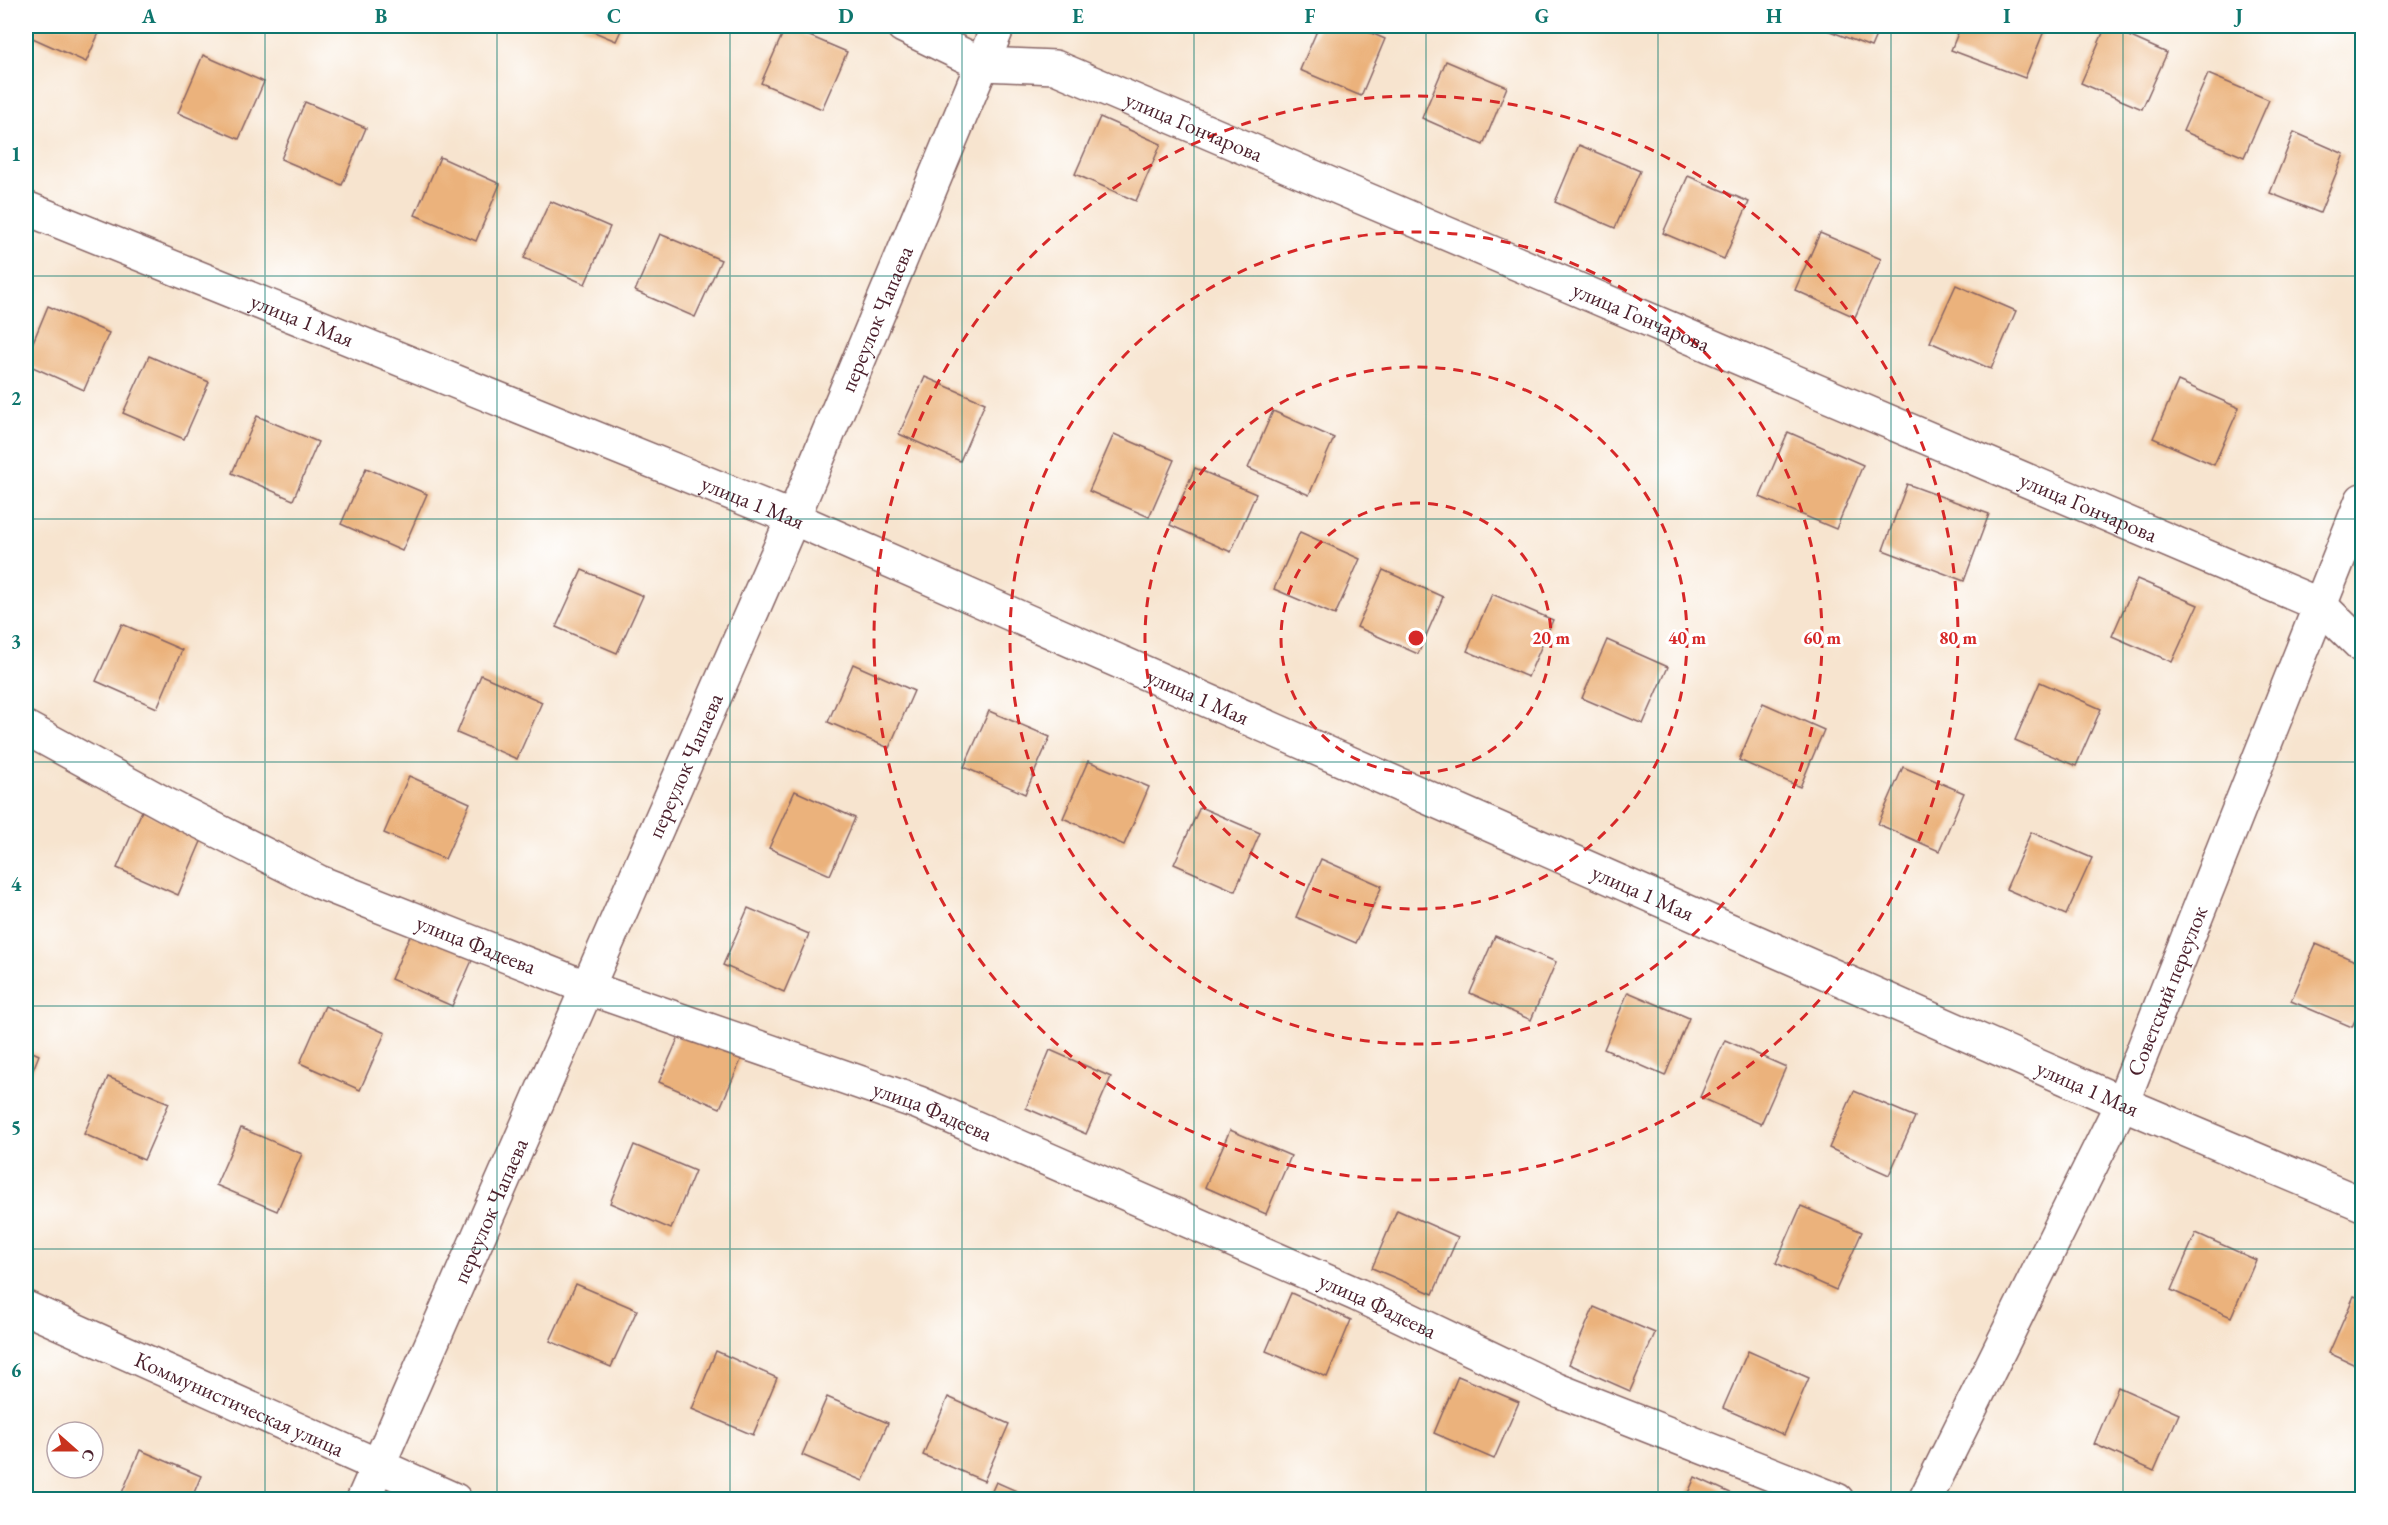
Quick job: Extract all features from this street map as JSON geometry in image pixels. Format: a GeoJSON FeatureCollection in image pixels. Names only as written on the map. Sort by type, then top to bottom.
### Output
{"type":"FeatureCollection","features":[{"type":"Feature","properties":{"kind":"street","name":"улица Гончарова"},"geometry":{"type":"LineString","coordinates":[[903,26],[982,64],[1055,67],[2320,605],[2362,646]]}},
{"type":"Feature","properties":{"kind":"street","name":"переулок Чапаева"},"geometry":{"type":"LineString","coordinates":[[363,1500],[793,518],[998,26]]}},
{"type":"Feature","properties":{"kind":"street","name":"улица 1 Мая"},"geometry":{"type":"LineString","coordinates":[[26,208],[793,518],[2122,1103],[2362,1204]]}},
{"type":"Feature","properties":{"kind":"street","name":"Советский переулок"},"geometry":{"type":"LineString","coordinates":[[1925,1500],[2122,1103],[2362,500]]}},
{"type":"Feature","properties":{"kind":"street","name":"улица Фадеева"},"geometry":{"type":"LineString","coordinates":[[26,728],[165,804],[319,882],[588,988],[919,1103],[1358,1295],[1555,1389],[1837,1500]]}},
{"type":"Feature","properties":{"kind":"street","name":"Коммунистическая улица"},"geometry":{"type":"LineString","coordinates":[[26,1308],[455,1500]]}},
{"type":"Feature","properties":{"kind":"building"},"geometry":{"type":"Polygon","coordinates":[[[30,26],[102,26],[86,62],[26,35],[30,26]]]}},
{"type":"Feature","properties":{"kind":"building"},"geometry":{"type":"Polygon","coordinates":[[[580,26],[623,26],[616,41],[580,26]]]}},
{"type":"Feature","properties":{"kind":"building"},"geometry":{"type":"Polygon","coordinates":[[[786,26],[847,52],[822,109],[761,83],[786,26]]]}},
{"type":"Feature","properties":{"kind":"building"},"geometry":{"type":"Polygon","coordinates":[[[1319,26],[1355,26],[1385,39],[1361,96],[1300,70],[1319,26]]]}},
{"type":"Feature","properties":{"kind":"building"},"geometry":{"type":"Polygon","coordinates":[[[1817,26],[1880,26],[1871,47],[1817,26]]]}},
{"type":"Feature","properties":{"kind":"building"},"geometry":{"type":"Polygon","coordinates":[[[1961,26],[2046,26],[2025,78],[1951,50],[1961,26]]]}},
{"type":"Feature","properties":{"kind":"building"},"geometry":{"type":"Polygon","coordinates":[[[2106,26],[2167,53],[2142,109],[2081,83],[2106,26]]]}},
{"type":"Feature","properties":{"kind":"building"},"geometry":{"type":"Polygon","coordinates":[[[203,55],[264,82],[239,139],[178,113],[203,55]]]}},
{"type":"Feature","properties":{"kind":"building"},"geometry":{"type":"Polygon","coordinates":[[[1446,61],[1507,87],[1483,145],[1422,118],[1446,61]]]}},
{"type":"Feature","properties":{"kind":"building"},"geometry":{"type":"Polygon","coordinates":[[[2208,74],[2269,100],[2244,157],[2183,131],[2208,74]]]}},
{"type":"Feature","properties":{"kind":"building"},"geometry":{"type":"Polygon","coordinates":[[[305,102],[366,128],[342,185],[281,159],[305,102]]]}},
{"type":"Feature","properties":{"kind":"building"},"geometry":{"type":"Polygon","coordinates":[[[1100,117],[1161,144],[1136,201],[1075,174],[1100,117]]]}},
{"type":"Feature","properties":{"kind":"building"},"geometry":{"type":"Polygon","coordinates":[[[2294,132],[2344,154],[2320,213],[2270,193],[2294,132]]]}},
{"type":"Feature","properties":{"kind":"building"},"geometry":{"type":"Polygon","coordinates":[[[1579,145],[1640,171],[1615,228],[1555,202],[1579,145]]]}},
{"type":"Feature","properties":{"kind":"building"},"geometry":{"type":"Polygon","coordinates":[[[440,157],[500,184],[476,241],[415,215],[440,157]]]}},
{"type":"Feature","properties":{"kind":"building"},"geometry":{"type":"Polygon","coordinates":[[[1688,176],[1749,202],[1724,259],[1663,233],[1688,176]]]}},
{"type":"Feature","properties":{"kind":"building"},"geometry":{"type":"Polygon","coordinates":[[[550,201],[610,227],[585,284],[524,258],[550,201]]]}},
{"type":"Feature","properties":{"kind":"building"},"geometry":{"type":"Polygon","coordinates":[[[1820,233],[1881,259],[1855,317],[1795,290],[1820,233]]]}},
{"type":"Feature","properties":{"kind":"building"},"geometry":{"type":"Polygon","coordinates":[[[660,234],[721,260],[695,317],[635,291],[660,234]]]}},
{"type":"Feature","properties":{"kind":"building"},"geometry":{"type":"Polygon","coordinates":[[[1956,285],[2016,311],[1991,369],[1930,342],[1956,285]]]}},
{"type":"Feature","properties":{"kind":"building"},"geometry":{"type":"Polygon","coordinates":[[[48,306],[109,333],[84,390],[26,364],[48,306]]]}},
{"type":"Feature","properties":{"kind":"building"},"geometry":{"type":"Polygon","coordinates":[[[149,356],[209,382],[184,439],[123,413],[149,356]]]}},
{"type":"Feature","properties":{"kind":"building"},"geometry":{"type":"Polygon","coordinates":[[[925,377],[985,403],[960,461],[899,434],[925,377]]]}},
{"type":"Feature","properties":{"kind":"building"},"geometry":{"type":"Polygon","coordinates":[[[2178,381],[2239,408],[2214,465],[2153,438],[2178,381]]]}},
{"type":"Feature","properties":{"kind":"building"},"geometry":{"type":"Polygon","coordinates":[[[1273,411],[1334,438],[1309,495],[1248,468],[1273,411]]]}},
{"type":"Feature","properties":{"kind":"building"},"geometry":{"type":"Polygon","coordinates":[[[257,416],[318,442],[293,500],[232,473],[257,416]]]}},
{"type":"Feature","properties":{"kind":"building"},"geometry":{"type":"Polygon","coordinates":[[[1788,432],[1863,465],[1836,529],[1760,497],[1788,432]]]}},
{"type":"Feature","properties":{"kind":"building"},"geometry":{"type":"Polygon","coordinates":[[[1114,434],[1174,460],[1149,517],[1089,491],[1114,434]]]}},
{"type":"Feature","properties":{"kind":"building"},"geometry":{"type":"Polygon","coordinates":[[[366,468],[427,494],[402,551],[341,524],[366,468]]]}},
{"type":"Feature","properties":{"kind":"building"},"geometry":{"type":"Polygon","coordinates":[[[1195,468],[1256,494],[1231,552],[1170,525],[1195,468]]]}},
{"type":"Feature","properties":{"kind":"building"},"geometry":{"type":"Polygon","coordinates":[[[1907,484],[1989,514],[1964,581],[1883,550],[1907,484]]]}},
{"type":"Feature","properties":{"kind":"building"},"geometry":{"type":"Polygon","coordinates":[[[1300,532],[1360,559],[1335,615],[1274,589],[1300,532]]]}},
{"type":"Feature","properties":{"kind":"building"},"geometry":{"type":"Polygon","coordinates":[[[582,570],[643,596],[617,653],[556,627],[582,570]]]}},
{"type":"Feature","properties":{"kind":"building"},"geometry":{"type":"Polygon","coordinates":[[[1383,570],[1443,597],[1418,654],[1357,627],[1383,570]]]}},
{"type":"Feature","properties":{"kind":"building"},"geometry":{"type":"Polygon","coordinates":[[[2137,579],[2198,605],[2172,662],[2112,636],[2137,579]]]}},
{"type":"Feature","properties":{"kind":"building"},"geometry":{"type":"Polygon","coordinates":[[[1492,594],[1553,620],[1528,677],[1467,651],[1492,594]]]}},
{"type":"Feature","properties":{"kind":"building"},"geometry":{"type":"Polygon","coordinates":[[[122,624],[182,650],[157,708],[96,681],[122,624]]]}},
{"type":"Feature","properties":{"kind":"building"},"geometry":{"type":"Polygon","coordinates":[[[1607,640],[1668,667],[1643,724],[1582,698],[1607,640]]]}},
{"type":"Feature","properties":{"kind":"building"},"geometry":{"type":"Polygon","coordinates":[[[853,664],[914,691],[889,748],[828,722],[853,664]]]}},
{"type":"Feature","properties":{"kind":"building"},"geometry":{"type":"Polygon","coordinates":[[[481,675],[542,702],[517,759],[457,733],[481,675]]]}},
{"type":"Feature","properties":{"kind":"building"},"geometry":{"type":"Polygon","coordinates":[[[2040,682],[2101,709],[2076,766],[2015,740],[2040,682]]]}},
{"type":"Feature","properties":{"kind":"building"},"geometry":{"type":"Polygon","coordinates":[[[1763,703],[1824,730],[1800,787],[1739,760],[1763,703]]]}},
{"type":"Feature","properties":{"kind":"building"},"geometry":{"type":"Polygon","coordinates":[[[989,711],[1050,737],[1025,794],[964,767],[989,711]]]}},
{"type":"Feature","properties":{"kind":"building"},"geometry":{"type":"Polygon","coordinates":[[[1088,761],[1149,787],[1124,845],[1063,818],[1088,761]]]}},
{"type":"Feature","properties":{"kind":"building"},"geometry":{"type":"Polygon","coordinates":[[[1903,767],[1964,793],[1939,851],[1878,824],[1903,767]]]}},
{"type":"Feature","properties":{"kind":"building"},"geometry":{"type":"Polygon","coordinates":[[[409,776],[470,803],[445,859],[384,833],[409,776]]]}},
{"type":"Feature","properties":{"kind":"building"},"geometry":{"type":"Polygon","coordinates":[[[795,791],[855,818],[830,875],[769,848],[795,791]]]}},
{"type":"Feature","properties":{"kind":"building"},"geometry":{"type":"Polygon","coordinates":[[[1200,807],[1260,833],[1235,891],[1174,864],[1200,807]]]}},
{"type":"Feature","properties":{"kind":"building"},"geometry":{"type":"Polygon","coordinates":[[[142,811],[203,837],[178,895],[117,868],[142,811]]]}},
{"type":"Feature","properties":{"kind":"building"},"geometry":{"type":"Polygon","coordinates":[[[2031,832],[2092,858],[2066,915],[2006,889],[2031,832]]]}},
{"type":"Feature","properties":{"kind":"building"},"geometry":{"type":"Polygon","coordinates":[[[1321,859],[1382,886],[1356,943],[1296,917],[1321,859]]]}},
{"type":"Feature","properties":{"kind":"building"},"geometry":{"type":"Polygon","coordinates":[[[748,908],[809,934],[784,992],[723,965],[748,908]]]}},
{"type":"Feature","properties":{"kind":"building"},"geometry":{"type":"Polygon","coordinates":[[[416,922],[477,949],[452,1006],[391,979],[416,922]]]}},
{"type":"Feature","properties":{"kind":"building"},"geometry":{"type":"Polygon","coordinates":[[[1495,936],[1556,962],[1531,1020],[1470,993],[1495,936]]]}},
{"type":"Feature","properties":{"kind":"building"},"geometry":{"type":"Polygon","coordinates":[[[2316,944],[2362,964],[2362,1004],[2352,1027],[2291,1001],[2316,944]]]}},
{"type":"Feature","properties":{"kind":"building"},"geometry":{"type":"Polygon","coordinates":[[[1628,992],[1689,1018],[1665,1076],[1604,1049],[1628,992]]]}},
{"type":"Feature","properties":{"kind":"building"},"geometry":{"type":"Polygon","coordinates":[[[325,1006],[385,1033],[360,1090],[300,1063],[325,1006]]]}},
{"type":"Feature","properties":{"kind":"building"},"geometry":{"type":"Polygon","coordinates":[[[684,1025],[745,1051],[720,1108],[659,1082],[684,1025]]]}},
{"type":"Feature","properties":{"kind":"building"},"geometry":{"type":"Polygon","coordinates":[[[1725,1040],[1786,1067],[1761,1124],[1700,1097],[1725,1040]]]}},
{"type":"Feature","properties":{"kind":"building"},"geometry":{"type":"Polygon","coordinates":[[[26,1049],[39,1055],[26,1087],[26,1049]]]}},
{"type":"Feature","properties":{"kind":"building"},"geometry":{"type":"Polygon","coordinates":[[[1050,1050],[1111,1077],[1086,1134],[1026,1108],[1050,1050]]]}},
{"type":"Feature","properties":{"kind":"building"},"geometry":{"type":"Polygon","coordinates":[[[108,1077],[169,1103],[144,1160],[84,1134],[108,1077]]]}},
{"type":"Feature","properties":{"kind":"building"},"geometry":{"type":"Polygon","coordinates":[[[1854,1091],[1915,1117],[1889,1175],[1829,1148],[1854,1091]]]}},
{"type":"Feature","properties":{"kind":"building"},"geometry":{"type":"Polygon","coordinates":[[[241,1128],[302,1154],[277,1211],[216,1185],[241,1128]]]}},
{"type":"Feature","properties":{"kind":"building"},"geometry":{"type":"Polygon","coordinates":[[[1230,1130],[1291,1156],[1266,1214],[1205,1187],[1230,1130]]]}},
{"type":"Feature","properties":{"kind":"building"},"geometry":{"type":"Polygon","coordinates":[[[634,1145],[695,1171],[671,1229],[610,1203],[634,1145]]]}},
{"type":"Feature","properties":{"kind":"building"},"geometry":{"type":"Polygon","coordinates":[[[1801,1206],[1862,1232],[1836,1290],[1776,1263],[1801,1206]]]}},
{"type":"Feature","properties":{"kind":"building"},"geometry":{"type":"Polygon","coordinates":[[[1397,1210],[1458,1237],[1433,1294],[1372,1268],[1397,1210]]]}},
{"type":"Feature","properties":{"kind":"building"},"geometry":{"type":"Polygon","coordinates":[[[2196,1233],[2256,1260],[2231,1317],[2171,1290],[2196,1233]]]}},
{"type":"Feature","properties":{"kind":"building"},"geometry":{"type":"Polygon","coordinates":[[[576,1284],[637,1310],[611,1367],[550,1341],[576,1284]]]}},
{"type":"Feature","properties":{"kind":"building"},"geometry":{"type":"Polygon","coordinates":[[[1291,1293],[1351,1320],[1327,1377],[1266,1351],[1291,1293]]]}},
{"type":"Feature","properties":{"kind":"building"},"geometry":{"type":"Polygon","coordinates":[[[2354,1296],[2362,1299],[2362,1368],[2329,1353],[2354,1296]]]}},
{"type":"Feature","properties":{"kind":"building"},"geometry":{"type":"Polygon","coordinates":[[[1594,1307],[1655,1333],[1630,1391],[1569,1364],[1594,1307]]]}},
{"type":"Feature","properties":{"kind":"building"},"geometry":{"type":"Polygon","coordinates":[[[716,1351],[777,1378],[753,1435],[692,1409],[716,1351]]]}},
{"type":"Feature","properties":{"kind":"building"},"geometry":{"type":"Polygon","coordinates":[[[1748,1351],[1809,1378],[1784,1435],[1723,1408],[1748,1351]]]}},
{"type":"Feature","properties":{"kind":"building"},"geometry":{"type":"Polygon","coordinates":[[[1458,1376],[1519,1402],[1494,1459],[1434,1433],[1458,1376]]]}},
{"type":"Feature","properties":{"kind":"building"},"geometry":{"type":"Polygon","coordinates":[[[2118,1387],[2179,1414],[2154,1471],[2094,1444],[2118,1387]]]}},
{"type":"Feature","properties":{"kind":"building"},"geometry":{"type":"Polygon","coordinates":[[[827,1397],[888,1423],[863,1481],[802,1455],[827,1397]]]}},
{"type":"Feature","properties":{"kind":"building"},"geometry":{"type":"Polygon","coordinates":[[[948,1397],[1009,1424],[984,1481],[923,1455],[948,1397]]]}},
{"type":"Feature","properties":{"kind":"building"},"geometry":{"type":"Polygon","coordinates":[[[140,1450],[201,1476],[191,1500],[119,1500],[140,1450]]]}},
{"type":"Feature","properties":{"kind":"building"},"geometry":{"type":"Polygon","coordinates":[[[1695,1477],[1746,1500],[1685,1500],[1695,1477]]]}},
{"type":"Feature","properties":{"kind":"building"},"geometry":{"type":"Polygon","coordinates":[[[996,1482],[1037,1500],[988,1500],[996,1482]]]}}]}
